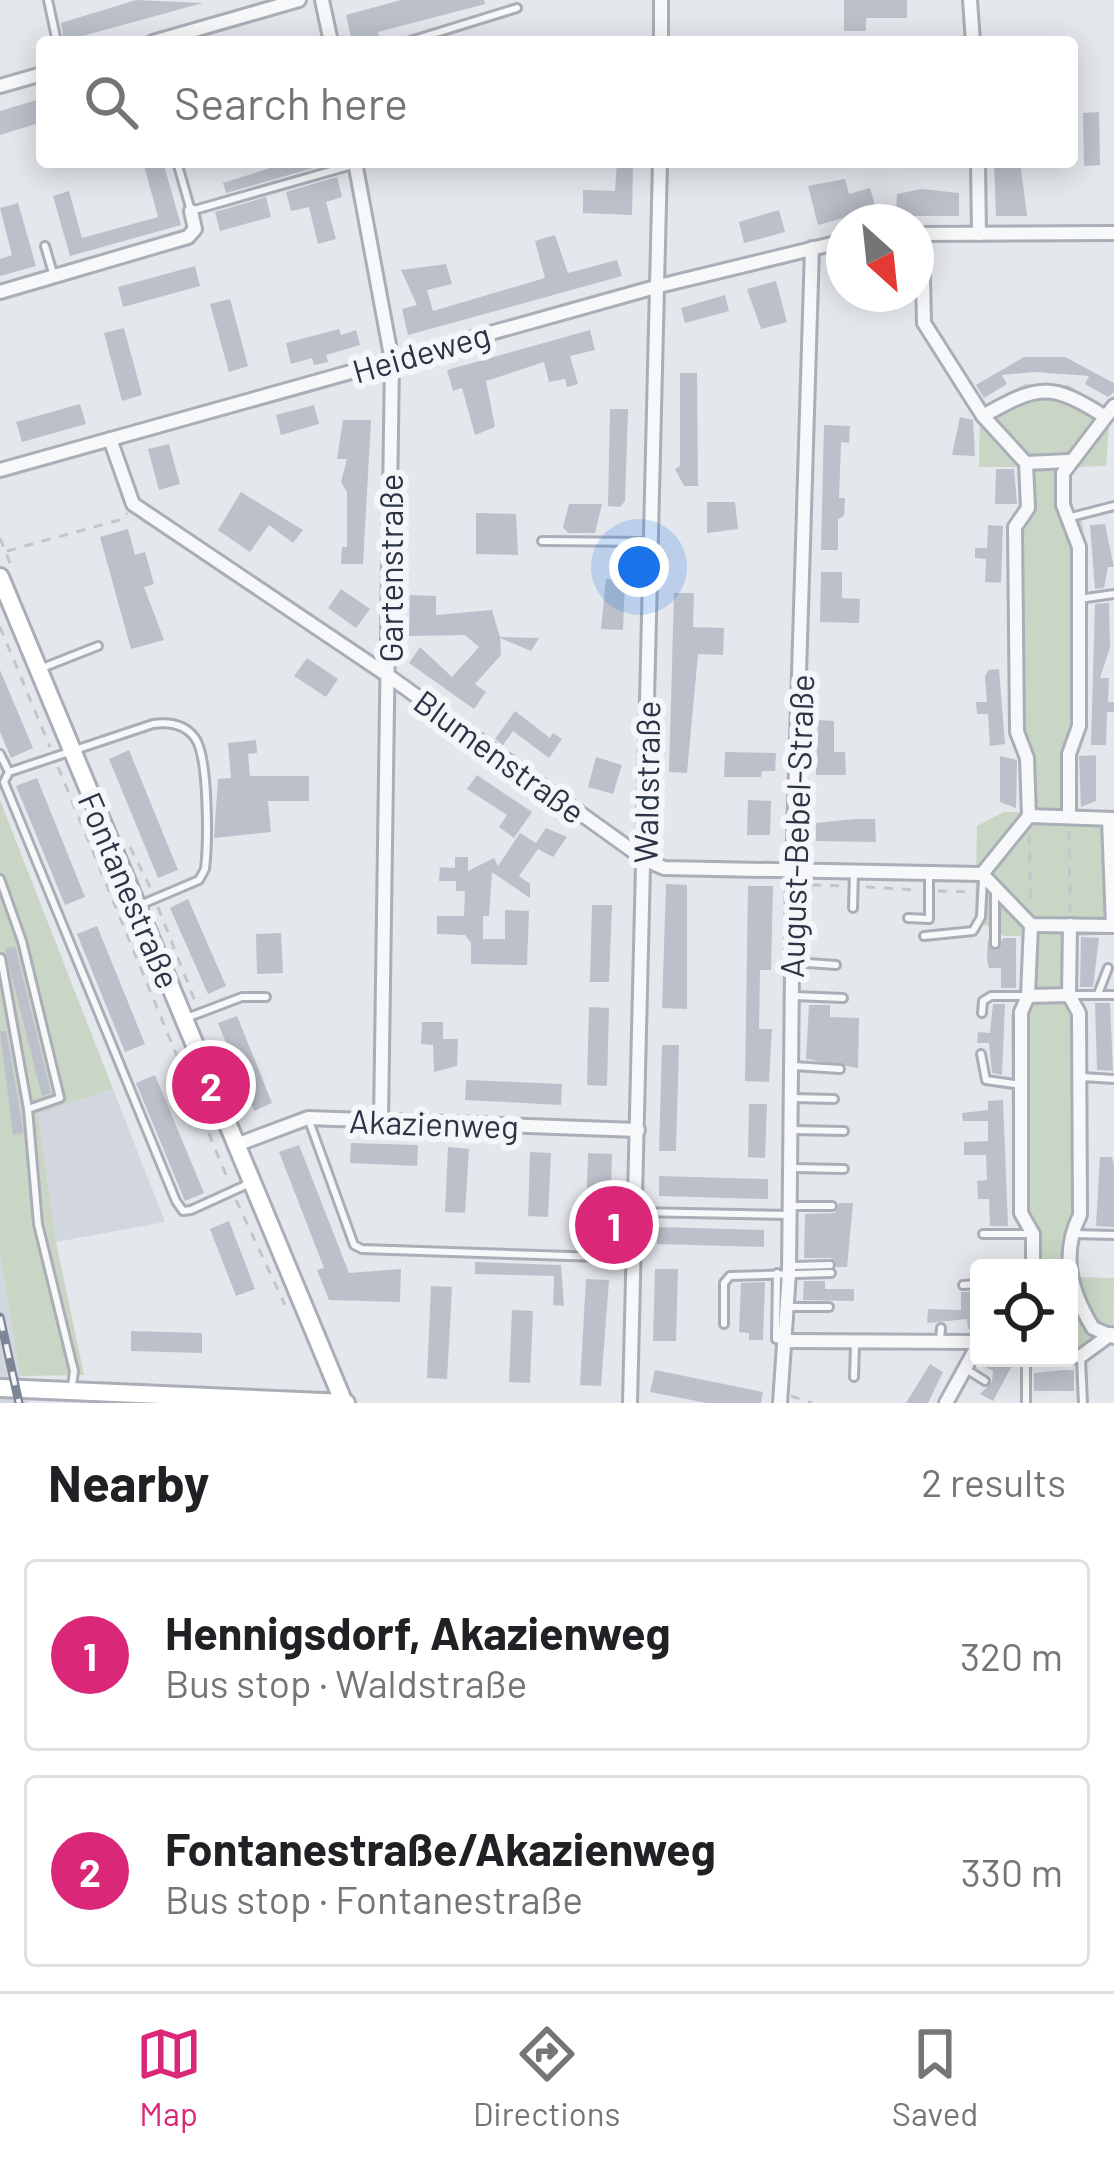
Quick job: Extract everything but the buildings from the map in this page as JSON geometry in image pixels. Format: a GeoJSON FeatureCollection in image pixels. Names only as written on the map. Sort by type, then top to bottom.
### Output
{"type":"FeatureCollection","features":[{"type":"Feature","properties":{"kind":"street"},"geometry":{"type":"LineString","coordinates":[[173,36],[296,0]]}},
{"type":"Feature","properties":{"kind":"street"},"geometry":{"type":"LineString","coordinates":[[322,0],[330,36]]}},
{"type":"Feature","properties":{"kind":"street"},"geometry":{"type":"LineString","coordinates":[[661,0],[661,36]]}},
{"type":"Feature","properties":{"kind":"street"},"geometry":{"type":"LineString","coordinates":[[970,0],[973,36]]}},
{"type":"Feature","properties":{"kind":"street"},"geometry":{"type":"LineString","coordinates":[[0,86],[36,76]]}},
{"type":"Feature","properties":{"kind":"street","name":"Gartenstraße"},"geometry":{"type":"LineString","coordinates":[[356,168],[392,361],[381,1121]]}},
{"type":"Feature","properties":{"kind":"street","name":"Waldstraße"},"geometry":{"type":"LineString","coordinates":[[630,1403],[660,168]]}},
{"type":"Feature","properties":{"kind":"street"},"geometry":{"type":"LineString","coordinates":[[978,168],[980,234]]}},
{"type":"Feature","properties":{"kind":"street"},"geometry":{"type":"LineString","coordinates":[[0,292],[188,237],[195,229],[191,211]]}},
{"type":"Feature","properties":{"kind":"street"},"geometry":{"type":"LineString","coordinates":[[934,234],[1114,233]]}},
{"type":"Feature","properties":{"kind":"street","name":"Heideweg"},"geometry":{"type":"LineString","coordinates":[[0,470],[659,286],[826,245]]}},
{"type":"Feature","properties":{"kind":"street","name":"August-Bebel-Straße"},"geometry":{"type":"LineString","coordinates":[[781,1398],[812,248]]}},
{"type":"Feature","properties":{"kind":"street"},"geometry":{"type":"LineString","coordinates":[[923,312],[923,323],[983,416],[1026,463],[1028,508],[1015,527],[1017,732],[1027,758],[1029,815],[982,874],[989,890],[1031,925],[1114,926],[1112,820],[1029,815]]}},
{"type":"Feature","properties":{"kind":"street"},"geometry":{"type":"LineString","coordinates":[[983,416],[1028,391],[1065,391],[1109,411],[1063,473],[1064,505],[1079,547],[1079,726],[1069,754],[1069,815]]}},
{"type":"Feature","properties":{"kind":"street"},"geometry":{"type":"LineString","coordinates":[[110,440],[133,504]]}},
{"type":"Feature","properties":{"kind":"street"},"geometry":{"type":"LineString","coordinates":[[1026,463],[1069,461]]}},
{"type":"Feature","properties":{"kind":"street","name":"Blumenstraße"},"geometry":{"type":"LineString","coordinates":[[133,504],[390,677],[644,860],[664,868],[793,877],[982,874]]}},
{"type":"Feature","properties":{"kind":"street","name":"Fontanestraße"},"geometry":{"type":"LineString","coordinates":[[0,577],[236,1145],[243,1178],[345,1403]]}},
{"type":"Feature","properties":{"kind":"street"},"geometry":{"type":"LineString","coordinates":[[1031,925],[1028,996],[1021,1012],[1021,1214],[1033,1234],[1033,1259]]}},
{"type":"Feature","properties":{"kind":"street"},"geometry":{"type":"LineString","coordinates":[[1069,1259],[1070,1234],[1080,1215],[1078,1013],[1069,995],[1070,925]]}},
{"type":"Feature","properties":{"kind":"street"},"geometry":{"type":"LineString","coordinates":[[1028,996],[1069,995]]}},
{"type":"Feature","properties":{"kind":"street","name":"Akazienweg"},"geometry":{"type":"LineString","coordinates":[[236,1145],[308,1118],[638,1130]]}},
{"type":"Feature","properties":{"kind":"street"},"geometry":{"type":"LineString","coordinates":[[1078,1298],[1093,1328],[1112,1335]]}},
{"type":"Feature","properties":{"kind":"street"},"geometry":{"type":"LineString","coordinates":[[786,1341],[940,1334],[970,1340]]}},
{"type":"Feature","properties":{"kind":"street"},"geometry":{"type":"LineString","coordinates":[[1078,1354],[1112,1335]]}},
{"type":"Feature","properties":{"kind":"street"},"geometry":{"type":"LineString","coordinates":[[946,1403],[970,1361]]}},
{"type":"Feature","properties":{"kind":"street"},"geometry":{"type":"LineString","coordinates":[[0,1388],[345,1403]]}},
{"type":"Feature","properties":{"kind":"lane"},"geometry":{"type":"LineString","coordinates":[[48,0],[56,36]]}},
{"type":"Feature","properties":{"kind":"lane"},"geometry":{"type":"LineString","coordinates":[[426,36],[517,8]]}},
{"type":"Feature","properties":{"kind":"lane"},"geometry":{"type":"LineString","coordinates":[[180,168],[191,211],[338,168]]}},
{"type":"Feature","properties":{"kind":"lane"},"geometry":{"type":"LineString","coordinates":[[45,246],[54,277]]}},
{"type":"Feature","properties":{"kind":"lane"},"geometry":{"type":"LineString","coordinates":[[1071,518],[1114,506]]}},
{"type":"Feature","properties":{"kind":"lane"},"geometry":{"type":"LineString","coordinates":[[542,541],[652,542]]}},
{"type":"Feature","properties":{"kind":"lane"},"geometry":{"type":"LineString","coordinates":[[1079,599],[1114,595]]}},
{"type":"Feature","properties":{"kind":"lane"},"geometry":{"type":"LineString","coordinates":[[38,670],[98,646]]}},
{"type":"Feature","properties":{"kind":"lane"},"geometry":{"type":"LineString","coordinates":[[136,906],[199,880],[205,869],[199,742],[181,727],[165,722],[9,772],[4,782],[176,1201],[183,1210],[191,1210],[233,1192],[243,1178]]}},
{"type":"Feature","properties":{"kind":"lane"},"geometry":{"type":"LineString","coordinates":[[0,754],[9,772]]}},
{"type":"Feature","properties":{"kind":"lane"},"geometry":{"type":"LineString","coordinates":[[908,918],[928,919],[929,873]]}},
{"type":"Feature","properties":{"kind":"lane"},"geometry":{"type":"LineString","coordinates":[[0,879],[22,940],[60,1098],[28,1109]]}},
{"type":"Feature","properties":{"kind":"lane"},"geometry":{"type":"LineString","coordinates":[[853,879],[853,908]]}},
{"type":"Feature","properties":{"kind":"lane"},"geometry":{"type":"LineString","coordinates":[[924,936],[973,931],[989,890]]}},
{"type":"Feature","properties":{"kind":"lane"},"geometry":{"type":"LineString","coordinates":[[989,890],[995,944]]}},
{"type":"Feature","properties":{"kind":"lane"},"geometry":{"type":"LineString","coordinates":[[1,958],[28,1109],[38,1224],[74,1371],[72,1390]]}},
{"type":"Feature","properties":{"kind":"lane"},"geometry":{"type":"LineString","coordinates":[[793,962],[836,964]]}},
{"type":"Feature","properties":{"kind":"lane"},"geometry":{"type":"LineString","coordinates":[[1097,994],[1108,968]]}},
{"type":"Feature","properties":{"kind":"lane"},"geometry":{"type":"LineString","coordinates":[[1069,995],[1114,995]]}},
{"type":"Feature","properties":{"kind":"lane"},"geometry":{"type":"LineString","coordinates":[[791,996],[843,998]]}},
{"type":"Feature","properties":{"kind":"lane"},"geometry":{"type":"LineString","coordinates":[[982,1013],[982,1001],[991,996],[1028,996]]}},
{"type":"Feature","properties":{"kind":"lane"},"geometry":{"type":"LineString","coordinates":[[184,1020],[242,997],[266,997]]}},
{"type":"Feature","properties":{"kind":"lane"},"geometry":{"type":"LineString","coordinates":[[790,1033],[808,1034]]}},
{"type":"Feature","properties":{"kind":"lane"},"geometry":{"type":"LineString","coordinates":[[981,1054],[986,1080],[1021,1084]]}},
{"type":"Feature","properties":{"kind":"lane"},"geometry":{"type":"LineString","coordinates":[[790,1066],[840,1069]]}},
{"type":"Feature","properties":{"kind":"lane"},"geometry":{"type":"LineString","coordinates":[[1079,1077],[1114,1079]]}},
{"type":"Feature","properties":{"kind":"lane"},"geometry":{"type":"LineString","coordinates":[[790,1098],[834,1099]]}},
{"type":"Feature","properties":{"kind":"lane"},"geometry":{"type":"LineString","coordinates":[[308,1118],[354,1245],[362,1250],[634,1259]]}},
{"type":"Feature","properties":{"kind":"lane"},"geometry":{"type":"LineString","coordinates":[[789,1130],[844,1131]]}},
{"type":"Feature","properties":{"kind":"lane"},"geometry":{"type":"LineString","coordinates":[[790,1168],[844,1169]]}},
{"type":"Feature","properties":{"kind":"lane"},"geometry":{"type":"LineString","coordinates":[[635,1211],[789,1211],[832,1206]]}},
{"type":"Feature","properties":{"kind":"lane"},"geometry":{"type":"LineString","coordinates":[[983,1234],[1033,1234]]}},
{"type":"Feature","properties":{"kind":"lane"},"geometry":{"type":"LineString","coordinates":[[1070,1234],[1114,1235]]}},
{"type":"Feature","properties":{"kind":"lane"},"geometry":{"type":"LineString","coordinates":[[724,1324],[724,1283],[730,1276],[830,1269]]}},
{"type":"Feature","properties":{"kind":"lane"},"geometry":{"type":"LineString","coordinates":[[785,1270],[776,1339],[786,1341]]}},
{"type":"Feature","properties":{"kind":"lane"},"geometry":{"type":"LineString","coordinates":[[964,1285],[970,1285]]}},
{"type":"Feature","properties":{"kind":"lane"},"geometry":{"type":"LineString","coordinates":[[787,1307],[829,1307]]}},
{"type":"Feature","properties":{"kind":"lane"},"geometry":{"type":"LineString","coordinates":[[854,1377],[855,1341]]}},
{"type":"Feature","properties":{"kind":"lane"},"geometry":{"type":"LineString","coordinates":[[1026,1367],[1026,1403]]}},
{"type":"Feature","properties":{"kind":"lane"},"geometry":{"type":"LineString","coordinates":[[1077,1367],[1083,1403]]}},
{"type":"Feature","properties":{"kind":"lane"},"geometry":{"type":"LineString","coordinates":[[966,1369],[986,1381]]}},
{"type":"Feature","properties":{"kind":"path"},"geometry":{"type":"LineString","coordinates":[[5,551],[123,520],[133,504]]}},
{"type":"Feature","properties":{"kind":"path"},"geometry":{"type":"LineString","coordinates":[[0,627],[282,1303]]}},
{"type":"Feature","properties":{"kind":"path"},"geometry":{"type":"LineString","coordinates":[[1029,815],[1031,925]]}},
{"type":"Feature","properties":{"kind":"path"},"geometry":{"type":"LineString","coordinates":[[1069,815],[1070,925]]}},
{"type":"Feature","properties":{"kind":"path"},"geometry":{"type":"LineString","coordinates":[[793,877],[853,879],[928,890],[989,890]]}},
{"type":"Feature","properties":{"kind":"path"},"geometry":{"type":"LineString","coordinates":[[227,1177],[243,1178]]}},
{"type":"Feature","properties":{"kind":"path"},"geometry":{"type":"LineString","coordinates":[[781,1398],[812,1403]]}},
{"type":"Feature","properties":{"kind":"shaded area"},"geometry":{"type":"Polygon","coordinates":[[[113,1089],[165,1222],[56,1242],[38,1112],[113,1089]]]}},
{"type":"Feature","properties":{"kind":"shaded area"},"geometry":{"type":"Polygon","coordinates":[[[0,1252],[20,1376],[28,1403],[0,1403],[0,1252]]]}},
{"type":"Feature","properties":{"kind":"green space"},"geometry":{"type":"Polygon","coordinates":[[[1025,384],[1069,385],[1110,412],[1106,466],[1071,467],[1069,503],[1083,524],[1085,730],[1075,753],[1075,812],[1114,813],[1114,934],[1077,936],[1075,997],[1085,1016],[1086,1218],[1074,1237],[1075,1259],[1027,1259],[1028,1237],[1013,1218],[1011,1015],[1022,998],[1022,936],[1004,936],[975,919],[977,826],[1004,812],[1021,812],[1009,529],[1022,506],[1019,467],[979,467],[980,407],[1025,384]]]}},
{"type":"Feature","properties":{"kind":"green space"},"geometry":{"type":"Polygon","coordinates":[[[0,800],[113,1089],[38,1113],[56,1242],[84,1375],[20,1376],[0,1252],[0,800]]]}},
{"type":"Feature","properties":{"kind":"green space"},"geometry":{"type":"Polygon","coordinates":[[[1078,1277],[1114,1278],[1113,1343],[1079,1359],[1078,1277]]]}},
{"type":"Feature","properties":{"kind":"railway"},"geometry":{"type":"LineString","coordinates":[[0,1317],[19,1403]]}},
{"type":"Feature","properties":{"kind":"place","name":"Fontanestraße/Akazienweg"},"geometry":{"type":"Point","coordinates":[211,1085]}},
{"type":"Feature","properties":{"kind":"place","name":"Hennigsdorf, Akazienweg"},"geometry":{"type":"Point","coordinates":[614,1225]}}]}
